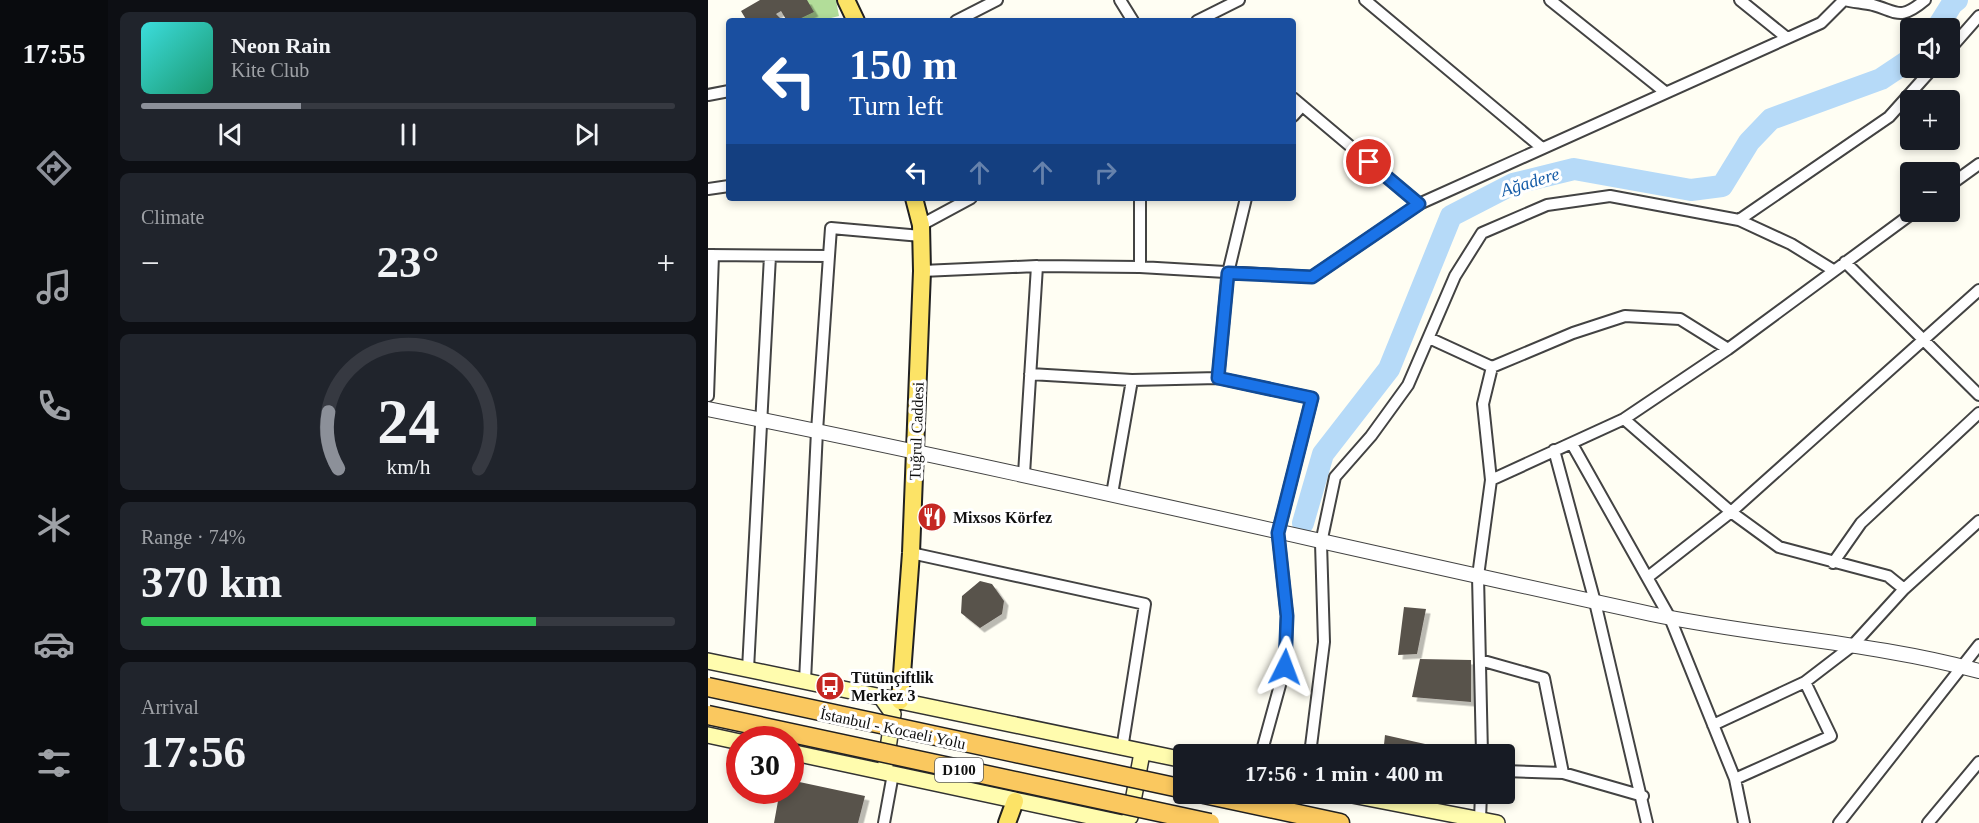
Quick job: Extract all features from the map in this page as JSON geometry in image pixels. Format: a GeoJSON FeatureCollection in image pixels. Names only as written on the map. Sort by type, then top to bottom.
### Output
{"type":"FeatureCollection","features":[{"type":"Feature","properties":{"kind":"highway","name":"İstanbul - Kocaeli Yolu"},"geometry":{"type":"LineString","coordinates":[[708,687],[1173,787]]}},
{"type":"Feature","properties":{"kind":"highway","name":"D100"},"geometry":{"type":"LineString","coordinates":[[708,715],[1210,823]]}},
{"type":"Feature","properties":{"kind":"highway"},"geometry":{"type":"LineString","coordinates":[[1251,804],[1340,823]]}},
{"type":"Feature","properties":{"kind":"main road"},"geometry":{"type":"LineString","coordinates":[[846,0],[855,18]]}},
{"type":"Feature","properties":{"kind":"main road","name":"Tuğrul Caddesi"},"geometry":{"type":"LineString","coordinates":[[900,701],[911,553],[922,271],[921,230],[915,201]]}},
{"type":"Feature","properties":{"kind":"main road"},"geometry":{"type":"LineString","coordinates":[[708,661],[1122,750],[1173,758]]}},
{"type":"Feature","properties":{"kind":"main road"},"geometry":{"type":"LineString","coordinates":[[873,770],[888,760],[893,714],[881,697]]}},
{"type":"Feature","properties":{"kind":"main road"},"geometry":{"type":"LineString","coordinates":[[893,774],[900,701]]}},
{"type":"Feature","properties":{"kind":"main road"},"geometry":{"type":"LineString","coordinates":[[708,735],[726,739]]}},
{"type":"Feature","properties":{"kind":"main road"},"geometry":{"type":"LineString","coordinates":[[1129,823],[1142,753]]}},
{"type":"Feature","properties":{"kind":"main road"},"geometry":{"type":"LineString","coordinates":[[804,755],[1122,823]]}},
{"type":"Feature","properties":{"kind":"main road"},"geometry":{"type":"LineString","coordinates":[[1007,823],[1015,801]]}},
{"type":"Feature","properties":{"kind":"main road"},"geometry":{"type":"LineString","coordinates":[[1400,804],[1497,823]]}},
{"type":"Feature","properties":{"kind":"street"},"geometry":{"type":"LineString","coordinates":[[962,18],[997,0]]}},
{"type":"Feature","properties":{"kind":"street"},"geometry":{"type":"LineString","coordinates":[[1119,0],[1131,18]]}},
{"type":"Feature","properties":{"kind":"street"},"geometry":{"type":"LineString","coordinates":[[1210,18],[1239,0]]}},
{"type":"Feature","properties":{"kind":"street"},"geometry":{"type":"LineString","coordinates":[[1365,0],[1542,148]]}},
{"type":"Feature","properties":{"kind":"street"},"geometry":{"type":"LineString","coordinates":[[1550,0],[1665,92]]}},
{"type":"Feature","properties":{"kind":"street"},"geometry":{"type":"LineString","coordinates":[[1740,0],[1787,38]]}},
{"type":"Feature","properties":{"kind":"street"},"geometry":{"type":"LineString","coordinates":[[922,271],[1037,266],[1140,267],[1312,277],[1419,204],[1821,22],[1844,0],[1900,14],[1925,0]]}},
{"type":"Feature","properties":{"kind":"street"},"geometry":{"type":"LineString","coordinates":[[1960,38],[1979,16]]}},
{"type":"Feature","properties":{"kind":"street"},"geometry":{"type":"LineString","coordinates":[[1739,220],[1889,117],[1924,78]]}},
{"type":"Feature","properties":{"kind":"street"},"geometry":{"type":"LineString","coordinates":[[708,94],[726,91]]}},
{"type":"Feature","properties":{"kind":"street"},"geometry":{"type":"LineString","coordinates":[[1296,100],[1419,204]]}},
{"type":"Feature","properties":{"kind":"street"},"geometry":{"type":"LineString","coordinates":[[1296,112],[1302,105]]}},
{"type":"Feature","properties":{"kind":"street"},"geometry":{"type":"LineString","coordinates":[[1960,178],[1979,164]]}},
{"type":"Feature","properties":{"kind":"street"},"geometry":{"type":"LineString","coordinates":[[708,189],[726,186]]}},
{"type":"Feature","properties":{"kind":"street"},"geometry":{"type":"LineString","coordinates":[[1311,744],[1324,642],[1320,543],[1335,477],[1371,436],[1408,385],[1455,276],[1482,233],[1547,205],[1610,196],[1739,220],[1791,244],[1833,270]]}},
{"type":"Feature","properties":{"kind":"street"},"geometry":{"type":"LineString","coordinates":[[806,681],[817,431],[831,228],[921,230],[966,201]]}},
{"type":"Feature","properties":{"kind":"street"},"geometry":{"type":"LineString","coordinates":[[1140,201],[1140,267]]}},
{"type":"Feature","properties":{"kind":"street"},"geometry":{"type":"LineString","coordinates":[[1218,378],[1228,273],[1245,201]]}},
{"type":"Feature","properties":{"kind":"street"},"geometry":{"type":"LineString","coordinates":[[1491,480],[1624,419],[1728,349],[1900,222]]}},
{"type":"Feature","properties":{"kind":"street"},"geometry":{"type":"LineString","coordinates":[[708,396],[711,255],[829,256]]}},
{"type":"Feature","properties":{"kind":"street"},"geometry":{"type":"LineString","coordinates":[[748,669],[770,256]]}},
{"type":"Feature","properties":{"kind":"street"},"geometry":{"type":"LineString","coordinates":[[1845,262],[1922,341],[1979,395]]}},
{"type":"Feature","properties":{"kind":"street"},"geometry":{"type":"LineString","coordinates":[[1024,474],[1037,266]]}},
{"type":"Feature","properties":{"kind":"street"},"geometry":{"type":"LineString","coordinates":[[1648,577],[1731,512],[1979,290]]}},
{"type":"Feature","properties":{"kind":"street"},"geometry":{"type":"LineString","coordinates":[[1428,338],[1492,367],[1573,333],[1625,316],[1680,319],[1728,349]]}},
{"type":"Feature","properties":{"kind":"street"},"geometry":{"type":"LineString","coordinates":[[1482,744],[1478,576],[1491,480],[1483,404],[1492,367]]}},
{"type":"Feature","properties":{"kind":"street"},"geometry":{"type":"LineString","coordinates":[[1030,374],[1132,380],[1218,378],[1312,398],[1278,533],[1287,616],[1285,667],[1264,744]]}},
{"type":"Feature","properties":{"kind":"street"},"geometry":{"type":"LineString","coordinates":[[1112,494],[1132,380]]}},
{"type":"Feature","properties":{"kind":"street"},"geometry":{"type":"LineString","coordinates":[[708,409],[915,450],[1320,543],[1670,618],[1852,646],[1979,671]]}},
{"type":"Feature","properties":{"kind":"street"},"geometry":{"type":"LineString","coordinates":[[1833,563],[1861,523],[1979,413]]}},
{"type":"Feature","properties":{"kind":"street"},"geometry":{"type":"LineString","coordinates":[[1624,419],[1731,512],[1779,547],[1888,576],[1904,589]]}},
{"type":"Feature","properties":{"kind":"street"},"geometry":{"type":"LineString","coordinates":[[1572,444],[1670,618],[1736,779],[1744,823]]}},
{"type":"Feature","properties":{"kind":"street"},"geometry":{"type":"LineString","coordinates":[[1554,450],[1595,602],[1643,796],[1647,823]]}},
{"type":"Feature","properties":{"kind":"street"},"geometry":{"type":"LineString","coordinates":[[1713,725],[1805,682],[1852,646],[1904,589],[1979,521]]}},
{"type":"Feature","properties":{"kind":"street"},"geometry":{"type":"LineString","coordinates":[[911,553],[1145,604],[1122,750]]}},
{"type":"Feature","properties":{"kind":"street"},"geometry":{"type":"LineString","coordinates":[[1839,823],[1979,645]]}},
{"type":"Feature","properties":{"kind":"street"},"geometry":{"type":"LineString","coordinates":[[1480,660],[1544,678],[1563,772]]}},
{"type":"Feature","properties":{"kind":"street"},"geometry":{"type":"LineString","coordinates":[[1736,779],[1831,736],[1805,682]]}},
{"type":"Feature","properties":{"kind":"street"},"geometry":{"type":"LineString","coordinates":[[1928,823],[1979,762]]}},
{"type":"Feature","properties":{"kind":"street"},"geometry":{"type":"LineString","coordinates":[[1515,771],[1563,772],[1643,796]]}},
{"type":"Feature","properties":{"kind":"street"},"geometry":{"type":"LineString","coordinates":[[884,823],[893,774]]}},
{"type":"Feature","properties":{"kind":"street"},"geometry":{"type":"LineString","coordinates":[[1480,819],[1481,804]]}},
{"type":"Feature","properties":{"kind":"green space"},"geometry":{"type":"Polygon","coordinates":[[[792,0],[836,0],[839,16],[790,18],[792,0]]]}},
{"type":"Feature","properties":{"kind":"building"},"geometry":{"type":"Polygon","coordinates":[[[760,0],[807,0],[814,12],[801,18],[785,18],[781,11],[776,14],[780,18],[745,18],[741,11],[760,0]]]}},
{"type":"Feature","properties":{"kind":"building"},"geometry":{"type":"Polygon","coordinates":[[[980,581],[992,584],[1004,601],[1002,614],[980,628],[961,613],[962,596],[980,581]]]}},
{"type":"Feature","properties":{"kind":"building"},"geometry":{"type":"Polygon","coordinates":[[[1404,607],[1426,609],[1417,654],[1398,655],[1404,607]]]}},
{"type":"Feature","properties":{"kind":"building"},"geometry":{"type":"Polygon","coordinates":[[[1420,659],[1471,660],[1471,702],[1412,697],[1420,659]]]}},
{"type":"Feature","properties":{"kind":"building"},"geometry":{"type":"Polygon","coordinates":[[[1385,735],[1425,744],[1384,744],[1385,735]]]}},
{"type":"Feature","properties":{"kind":"building"},"geometry":{"type":"Polygon","coordinates":[[[804,783],[865,796],[858,823],[774,823],[777,804],[804,804],[804,783]]]}},
{"type":"Feature","properties":{"kind":"waterway","name":"Ağadere"},"geometry":{"type":"LineString","coordinates":[[1943,18],[1957,0]]}},
{"type":"Feature","properties":{"kind":"waterway","name":"Ağadere"},"geometry":{"type":"LineString","coordinates":[[1303,523],[1323,454],[1389,369],[1451,216],[1513,184],[1574,169],[1691,190],[1722,186],[1749,142],[1771,119],[1881,79],[1900,66]]}},
{"type":"Feature","properties":{"kind":"place","name":"Mixsos Körfez"},"geometry":{"type":"Point","coordinates":[932,517]}},
{"type":"Feature","properties":{"kind":"place","name":"Tütünçiftlik Merkez 3"},"geometry":{"type":"Point","coordinates":[830,686]}},
{"type":"Feature","properties":{"kind":"route"},"geometry":{"type":"LineString","coordinates":[[1285,667],[1287,616],[1278,533],[1312,398],[1218,378],[1228,273],[1312,277],[1419,204],[1369,162]]}}]}
